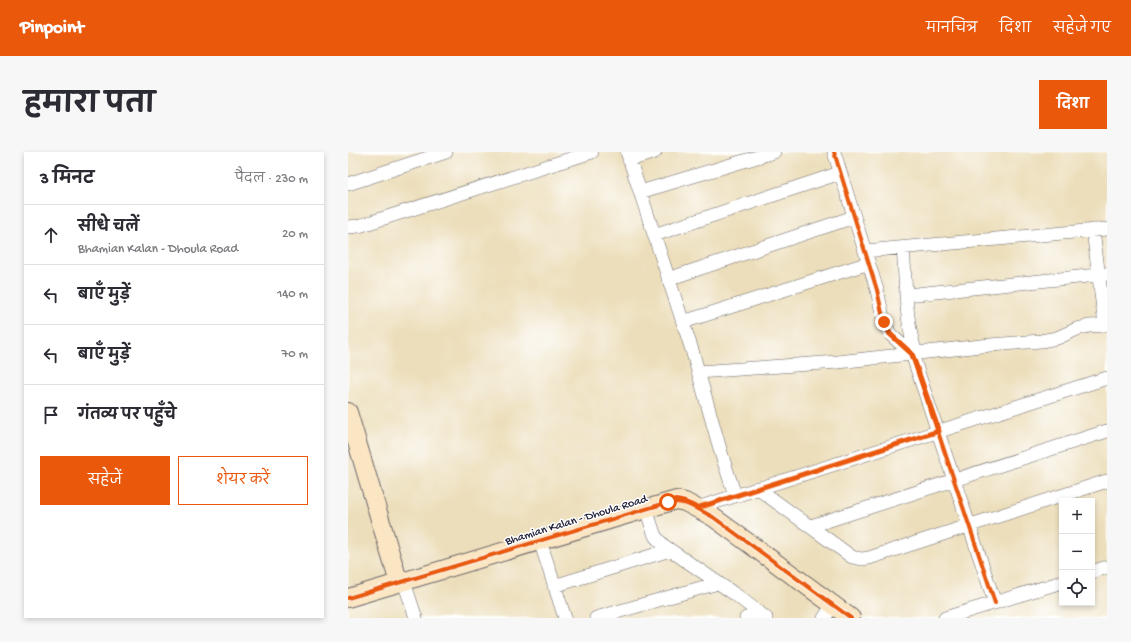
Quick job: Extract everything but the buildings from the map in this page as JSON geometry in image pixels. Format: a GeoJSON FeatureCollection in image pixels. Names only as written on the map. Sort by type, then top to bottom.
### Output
{"type":"FeatureCollection","features":[{"type":"Feature","properties":{"kind":"street"},"geometry":{"type":"LineString","coordinates":[[348,184],[446,152]]}},
{"type":"Feature","properties":{"kind":"street"},"geometry":{"type":"LineString","coordinates":[[348,227],[359,226],[592,152]]}},
{"type":"Feature","properties":{"kind":"street"},"geometry":{"type":"LineString","coordinates":[[655,152],[628,156],[683,322],[722,456],[735,495]]}},
{"type":"Feature","properties":{"kind":"street"},"geometry":{"type":"LineString","coordinates":[[640,192],[774,152]]}},
{"type":"Feature","properties":{"kind":"street"},"geometry":{"type":"LineString","coordinates":[[834,152],[877,290],[884,322],[890,334],[914,353]]}},
{"type":"Feature","properties":{"kind":"street"},"geometry":{"type":"LineString","coordinates":[[654,235],[840,173]]}},
{"type":"Feature","properties":{"kind":"street"},"geometry":{"type":"LineString","coordinates":[[668,279],[854,217]]}},
{"type":"Feature","properties":{"kind":"street"},"geometry":{"type":"LineString","coordinates":[[683,322],[867,257],[903,248],[1107,229]]}},
{"type":"Feature","properties":{"kind":"street"},"geometry":{"type":"LineString","coordinates":[[698,372],[838,362],[990,345],[1042,341],[1057,338],[1077,329],[1089,326],[1106,325],[1103,275],[1093,230]]}},
{"type":"Feature","properties":{"kind":"street"},"geometry":{"type":"LineString","coordinates":[[903,248],[910,335],[914,353],[968,526],[995,603]]}},
{"type":"Feature","properties":{"kind":"street"},"geometry":{"type":"LineString","coordinates":[[907,295],[1103,275]]}},
{"type":"Feature","properties":{"kind":"street"},"geometry":{"type":"LineString","coordinates":[[697,508],[1107,378]]}},
{"type":"Feature","properties":{"kind":"street"},"geometry":{"type":"LineString","coordinates":[[348,412],[401,583],[416,618]]}},
{"type":"Feature","properties":{"kind":"street"},"geometry":{"type":"LineString","coordinates":[[811,526],[1107,431]]}},
{"type":"Feature","properties":{"kind":"street"},"geometry":{"type":"LineString","coordinates":[[757,488],[811,526],[844,552],[852,557],[862,559],[1107,482]]}},
{"type":"Feature","properties":{"kind":"street","name":"Bhamian Kalan - Dhoula Road"},"geometry":{"type":"LineString","coordinates":[[348,598],[676,500],[685,502],[713,517],[829,612],[851,618]]}},
{"type":"Feature","properties":{"kind":"street"},"geometry":{"type":"LineString","coordinates":[[646,509],[655,536],[663,545],[763,616]]}},
{"type":"Feature","properties":{"kind":"street"},"geometry":{"type":"LineString","coordinates":[[540,541],[565,618]]}},
{"type":"Feature","properties":{"kind":"street"},"geometry":{"type":"LineString","coordinates":[[554,586],[670,550]]}},
{"type":"Feature","properties":{"kind":"street"},"geometry":{"type":"LineString","coordinates":[[1095,571],[1107,567]]}},
{"type":"Feature","properties":{"kind":"street"},"geometry":{"type":"LineString","coordinates":[[596,618],[718,583]]}},
{"type":"Feature","properties":{"kind":"street"},"geometry":{"type":"LineString","coordinates":[[945,618],[1059,583]]}},
{"type":"Feature","properties":{"kind":"street"},"geometry":{"type":"LineString","coordinates":[[746,618],[763,616]]}},
{"type":"Feature","properties":{"kind":"cycle path"},"geometry":{"type":"LineString","coordinates":[[834,152],[877,290],[884,322],[890,334],[912,354],[995,603]]}},
{"type":"Feature","properties":{"kind":"cycle path"},"geometry":{"type":"LineString","coordinates":[[348,598],[676,500],[685,502],[713,517],[851,618]]}},
{"type":"Feature","properties":{"kind":"route"},"geometry":{"type":"LineString","coordinates":[[668,502],[676,500],[685,502],[697,508],[939,431],[912,354],[890,334],[884,322]]}}]}
